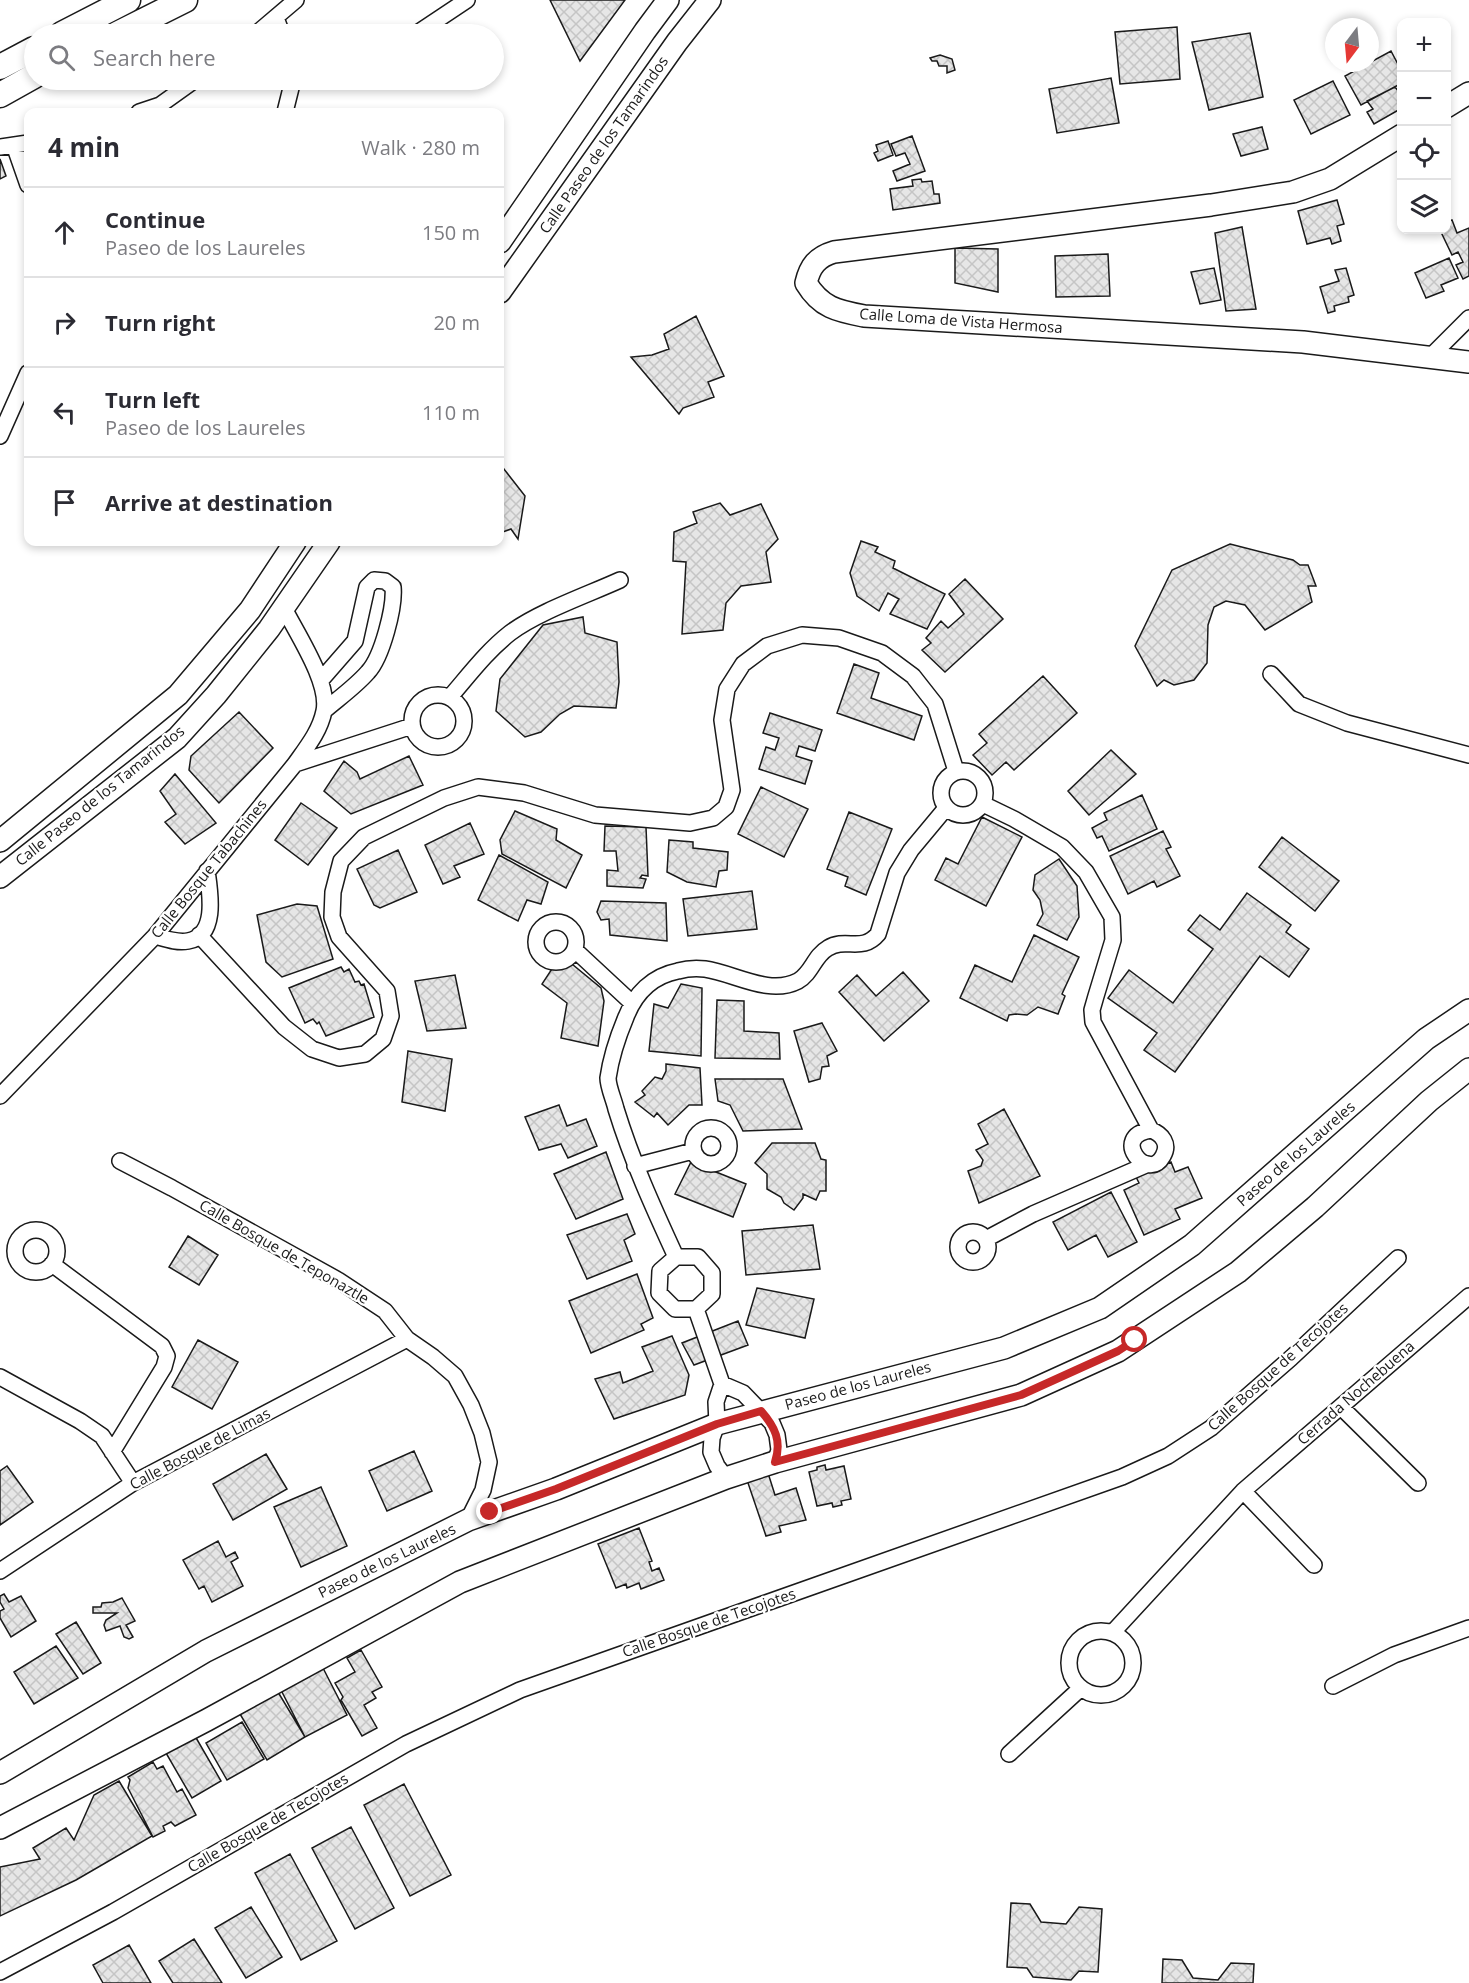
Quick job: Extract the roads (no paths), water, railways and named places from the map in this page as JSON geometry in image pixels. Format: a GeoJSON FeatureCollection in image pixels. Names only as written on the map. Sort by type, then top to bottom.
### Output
{"type":"FeatureCollection","features":[{"type":"Feature","properties":{"kind":"main road"},"geometry":{"type":"LineString","coordinates":[[81,24],[128,0]]}},
{"type":"Feature","properties":{"kind":"main road"},"geometry":{"type":"LineString","coordinates":[[137,24],[185,0]]}},
{"type":"Feature","properties":{"kind":"main road","name":"Calle Paseo de los Tamarindos"},"geometry":{"type":"LineString","coordinates":[[504,236],[668,0]]}},
{"type":"Feature","properties":{"kind":"main road","name":"Calle Paseo de los Tamarindos"},"geometry":{"type":"LineString","coordinates":[[504,286],[677,42],[710,0]]}},
{"type":"Feature","properties":{"kind":"main road"},"geometry":{"type":"LineString","coordinates":[[0,67],[24,54]]}},
{"type":"Feature","properties":{"kind":"main road"},"geometry":{"type":"LineString","coordinates":[[0,116],[17,86]]}},
{"type":"Feature","properties":{"kind":"main road"},"geometry":{"type":"LineString","coordinates":[[1451,104],[1469,93]]}},
{"type":"Feature","properties":{"kind":"main road","name":"Calle Loma de Vista Hermosa"},"geometry":{"type":"LineString","coordinates":[[1397,137],[1330,179],[1293,192],[1211,205],[834,252],[822,256],[814,263],[806,284],[814,296],[828,306],[864,316],[1303,342],[1469,362]]}},
{"type":"Feature","properties":{"kind":"main road","name":"Calle Paseo de los Tamarindos"},"geometry":{"type":"LineString","coordinates":[[0,841],[178,695],[250,610],[292,546]]}},
{"type":"Feature","properties":{"kind":"main road","name":"Calle Paseo de los Tamarindos"},"geometry":{"type":"LineString","coordinates":[[0,877],[177,738],[216,695],[284,608],[326,546]]}},
{"type":"Feature","properties":{"kind":"main road","name":"Paseo de los Laureles"},"geometry":{"type":"LineString","coordinates":[[0,1773],[206,1651],[468,1520],[556,1489],[717,1424],[1004,1348],[1100,1308],[1192,1245],[1426,1039],[1469,1010]]}},
{"type":"Feature","properties":{"kind":"main road"},"geometry":{"type":"LineString","coordinates":[[0,1828],[207,1720],[460,1582],[726,1478],[775,1462],[1021,1395],[1118,1351],[1239,1272],[1315,1207],[1429,1101],[1469,1069]]}},
{"type":"Feature","properties":{"kind":"street"},"geometry":{"type":"LineString","coordinates":[[268,24],[296,0]]}},
{"type":"Feature","properties":{"kind":"street"},"geometry":{"type":"LineString","coordinates":[[431,24],[467,0]]}},
{"type":"Feature","properties":{"kind":"street"},"geometry":{"type":"LineString","coordinates":[[276,18],[278,24]]}},
{"type":"Feature","properties":{"kind":"street"},"geometry":{"type":"LineString","coordinates":[[151,108],[160,105],[181,90]]}},
{"type":"Feature","properties":{"kind":"street"},"geometry":{"type":"LineString","coordinates":[[286,108],[290,90]]}},
{"type":"Feature","properties":{"kind":"street"},"geometry":{"type":"LineString","coordinates":[[14,145],[24,174]]}},
{"type":"Feature","properties":{"kind":"street"},"geometry":{"type":"LineString","coordinates":[[1430,357],[1469,318]]}},
{"type":"Feature","properties":{"kind":"street"},"geometry":{"type":"LineString","coordinates":[[0,436],[24,382]]}},
{"type":"Feature","properties":{"kind":"street"},"geometry":{"type":"LineString","coordinates":[[321,680],[355,641],[368,587],[374,580],[385,581],[393,587],[394,598],[380,650],[369,671],[325,710]]}},
{"type":"Feature","properties":{"kind":"street"},"geometry":{"type":"LineString","coordinates":[[450,697],[491,650],[512,632],[620,580]]}},
{"type":"Feature","properties":{"kind":"street","name":"Calle Bosque Tabachines"},"geometry":{"type":"LineString","coordinates":[[0,1096],[155,936],[295,764],[315,736],[325,710],[321,680],[284,608]]}},
{"type":"Feature","properties":{"kind":"street"},"geometry":{"type":"LineString","coordinates":[[200,934],[284,1027],[312,1049],[339,1058],[365,1054],[383,1039],[392,1016],[387,991],[339,937],[332,917],[333,892],[341,861],[364,837],[444,798],[478,787],[524,793],[595,815],[690,823],[713,818],[726,807],[732,790],[722,720],[727,689],[743,664],[767,646],[802,635],[839,638],[882,653],[913,676],[935,704],[956,771]]}},
{"type":"Feature","properties":{"kind":"street"},"geometry":{"type":"LineString","coordinates":[[1271,674],[1299,704],[1347,723],[1469,755]]}},
{"type":"Feature","properties":{"kind":"street"},"geometry":{"type":"LineString","coordinates":[[442,695],[450,697],[457,702],[465,716],[465,724],[458,739],[451,744],[435,748],[420,740],[412,726],[414,710],[425,698],[442,695]]}},
{"type":"Feature","properties":{"kind":"street"},"geometry":{"type":"LineString","coordinates":[[295,764],[412,726]]}},
{"type":"Feature","properties":{"kind":"street"},"geometry":{"type":"LineString","coordinates":[[956,771],[970,771],[981,778],[986,791],[983,804],[973,814],[959,815],[946,808],[940,795],[944,780],[956,771]]}},
{"type":"Feature","properties":{"kind":"street"},"geometry":{"type":"LineString","coordinates":[[983,804],[1062,847],[1086,873],[1112,917],[1113,940],[1092,1010],[1094,1022],[1150,1130]]}},
{"type":"Feature","properties":{"kind":"street"},"geometry":{"type":"LineString","coordinates":[[676,1257],[635,1167],[608,1080],[617,1040],[632,1003],[650,982],[677,971],[704,969],[761,984],[783,986],[799,980],[808,972],[816,957],[829,947],[845,944],[861,945],[872,941],[878,934],[897,873],[911,850],[946,808]]}},
{"type":"Feature","properties":{"kind":"street"},"geometry":{"type":"LineString","coordinates":[[155,936],[176,941],[190,941],[200,934],[207,925],[211,904],[207,871]]}},
{"type":"Feature","properties":{"kind":"street"},"geometry":{"type":"LineString","coordinates":[[575,950],[632,1003]]}},
{"type":"Feature","properties":{"kind":"street"},"geometry":{"type":"LineString","coordinates":[[986,1239],[1033,1215],[1148,1164],[1155,1163],[1165,1153],[1166,1145],[1158,1133],[1150,1130],[1143,1131],[1137,1136],[1132,1150],[1140,1162],[1148,1164]]}},
{"type":"Feature","properties":{"kind":"street"},"geometry":{"type":"LineString","coordinates":[[635,1167],[693,1151]]}},
{"type":"Feature","properties":{"kind":"street","name":"Calle Bosque de Teponaztle"},"geometry":{"type":"LineString","coordinates":[[120,1161],[338,1280],[385,1311],[407,1339],[455,1376],[471,1405],[482,1433],[489,1462],[483,1490],[468,1520]]}},
{"type":"Feature","properties":{"kind":"street"},"geometry":{"type":"LineString","coordinates":[[676,1257],[698,1257],[712,1273],[712,1294],[696,1309],[675,1309],[659,1293],[660,1271],[676,1257]]}},
{"type":"Feature","properties":{"kind":"street","name":"Calle Bosque de Tecojotes"},"geometry":{"type":"LineString","coordinates":[[0,1972],[113,1912],[406,1744],[520,1690],[1122,1477],[1168,1456],[1211,1428],[1291,1358],[1398,1258]]}},
{"type":"Feature","properties":{"kind":"street"},"geometry":{"type":"LineString","coordinates":[[52,1264],[162,1346],[167,1356],[164,1367],[112,1452]]}},
{"type":"Feature","properties":{"kind":"street","name":"Cerrada Nochebuena"},"geometry":{"type":"LineString","coordinates":[[1113,1632],[1243,1491],[1469,1296]]}},
{"type":"Feature","properties":{"kind":"street"},"geometry":{"type":"LineString","coordinates":[[696,1309],[722,1384],[716,1402],[717,1424],[712,1438],[711,1452],[717,1467],[726,1478]]}},
{"type":"Feature","properties":{"kind":"street","name":"Calle Bosque de Limas"},"geometry":{"type":"LineString","coordinates":[[0,1571],[133,1483],[407,1339]]}},
{"type":"Feature","properties":{"kind":"street"},"geometry":{"type":"LineString","coordinates":[[0,1377],[80,1421],[102,1436],[133,1483]]}},
{"type":"Feature","properties":{"kind":"street"},"geometry":{"type":"LineString","coordinates":[[722,1384],[743,1393],[772,1423],[777,1435],[779,1450],[775,1462]]}},
{"type":"Feature","properties":{"kind":"street"},"geometry":{"type":"LineString","coordinates":[[1341,1407],[1418,1483]]}},
{"type":"Feature","properties":{"kind":"street"},"geometry":{"type":"LineString","coordinates":[[1243,1491],[1314,1565]]}},
{"type":"Feature","properties":{"kind":"street"},"geometry":{"type":"LineString","coordinates":[[1333,1686],[1394,1655],[1469,1628]]}},
{"type":"Feature","properties":{"kind":"street"},"geometry":{"type":"LineString","coordinates":[[1102,1630],[1122,1637],[1133,1654],[1132,1674],[1127,1683],[1110,1694],[1090,1693],[1081,1688],[1070,1671],[1071,1651],[1076,1642],[1083,1635],[1102,1630]]}},
{"type":"Feature","properties":{"kind":"street"},"geometry":{"type":"LineString","coordinates":[[1009,1754],[1081,1688]]}}]}
